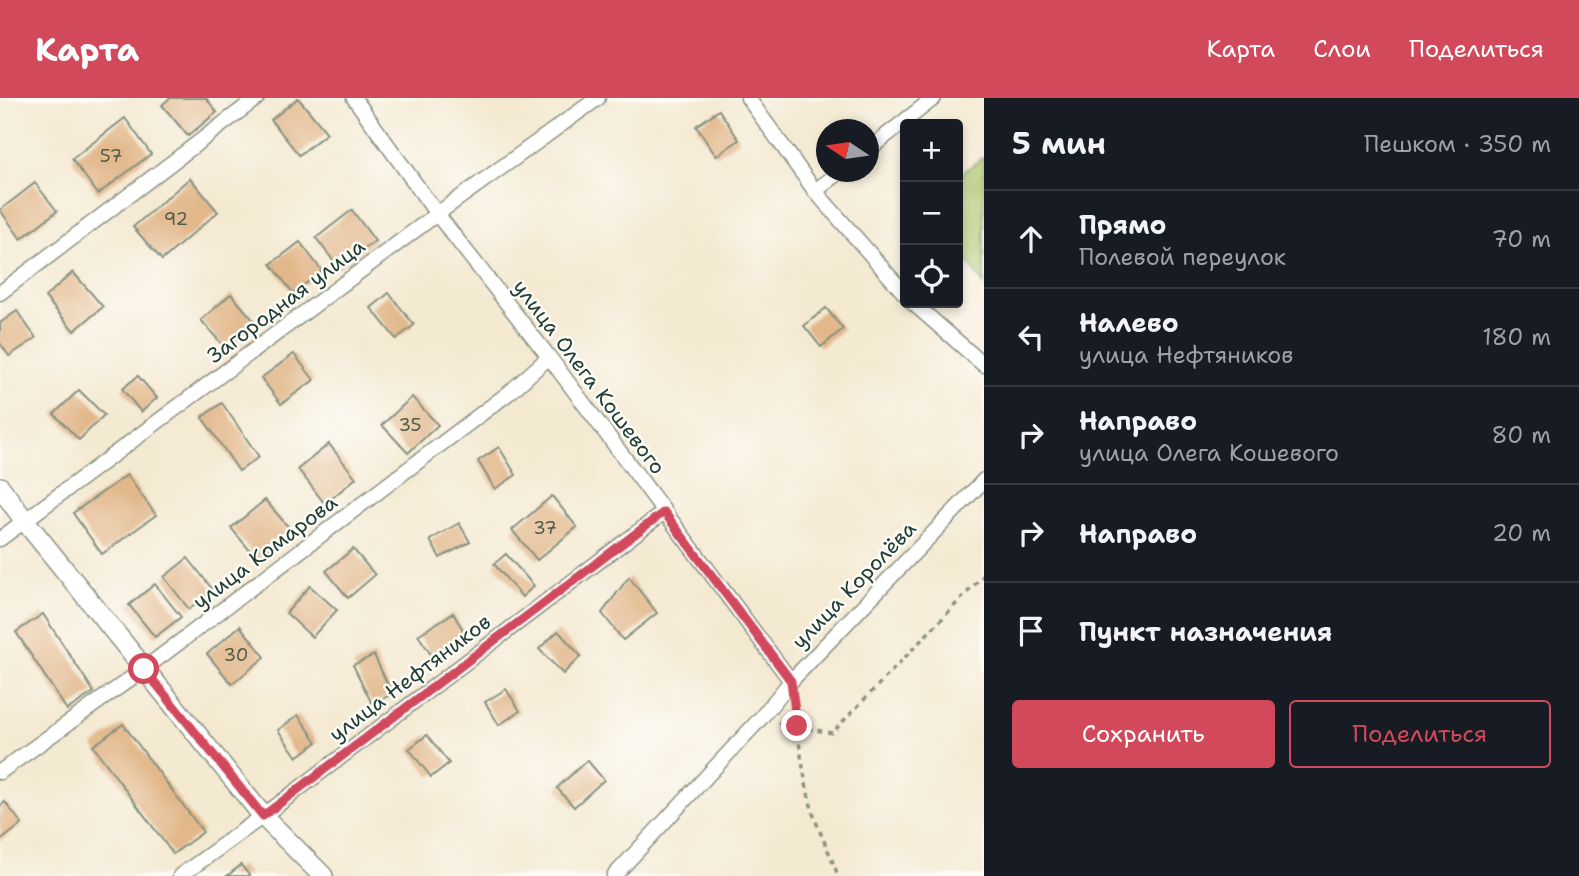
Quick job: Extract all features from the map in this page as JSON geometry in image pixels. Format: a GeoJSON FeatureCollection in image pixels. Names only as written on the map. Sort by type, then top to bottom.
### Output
{"type":"FeatureCollection","features":[{"type":"Feature","properties":{"kind":"street"},"geometry":{"type":"LineString","coordinates":[[0,293],[257,98]]}},
{"type":"Feature","properties":{"kind":"street","name":"улица Олега Кошевого"},"geometry":{"type":"LineString","coordinates":[[354,98],[437,214],[549,357],[791,681]]}},
{"type":"Feature","properties":{"kind":"street","name":"Загородная улица"},"geometry":{"type":"LineString","coordinates":[[0,539],[437,214],[598,98]]}},
{"type":"Feature","properties":{"kind":"street"},"geometry":{"type":"LineString","coordinates":[[748,98],[815,191],[900,288]]}},
{"type":"Feature","properties":{"kind":"street"},"geometry":{"type":"LineString","coordinates":[[879,141],[934,98]]}},
{"type":"Feature","properties":{"kind":"street"},"geometry":{"type":"LineString","coordinates":[[815,191],[827,182]]}},
{"type":"Feature","properties":{"kind":"street"},"geometry":{"type":"LineString","coordinates":[[919,308],[984,365]]}},
{"type":"Feature","properties":{"kind":"street","name":"улица Комарова"},"geometry":{"type":"LineString","coordinates":[[0,772],[144,669],[510,391],[549,357]]}},
{"type":"Feature","properties":{"kind":"street","name":"улица Королёва"},"geometry":{"type":"LineString","coordinates":[[614,876],[760,719],[791,681],[984,480]]}},
{"type":"Feature","properties":{"kind":"street"},"geometry":{"type":"LineString","coordinates":[[0,487],[24,521],[263,816],[323,876]]}},
{"type":"Feature","properties":{"kind":"street","name":"улица Нефтяников"},"geometry":{"type":"LineString","coordinates":[[180,876],[664,512]]}},
{"type":"Feature","properties":{"kind":"path"},"geometry":{"type":"LineString","coordinates":[[760,719],[832,733],[984,575]]}},
{"type":"Feature","properties":{"kind":"path"},"geometry":{"type":"LineString","coordinates":[[791,681],[804,777],[815,817],[838,876]]}},
{"type":"Feature","properties":{"kind":"green space"},"geometry":{"type":"Polygon","coordinates":[[[984,157],[984,285],[963,255],[963,172],[984,157]]]}},
{"type":"Feature","properties":{"kind":"building"},"geometry":{"type":"Polygon","coordinates":[[[170,98],[206,98],[217,112],[188,136],[162,105],[170,98]]]}},
{"type":"Feature","properties":{"kind":"building"},"geometry":{"type":"Polygon","coordinates":[[[298,98],[327,133],[299,155],[271,120],[298,98]]]}},
{"type":"Feature","properties":{"kind":"building"},"geometry":{"type":"Polygon","coordinates":[[[719,110],[739,140],[716,156],[696,126],[719,110]]]}},
{"type":"Feature","properties":{"kind":"building"},"geometry":{"type":"Polygon","coordinates":[[[125,118],[151,154],[98,194],[72,159],[125,118]]]}},
{"type":"Feature","properties":{"kind":"building"},"geometry":{"type":"Polygon","coordinates":[[[190,178],[218,212],[162,260],[133,227],[190,178]]]}},
{"type":"Feature","properties":{"kind":"building"},"geometry":{"type":"Polygon","coordinates":[[[35,183],[57,211],[21,239],[0,210],[35,183]]]}},
{"type":"Feature","properties":{"kind":"building"},"geometry":{"type":"Polygon","coordinates":[[[352,210],[375,241],[339,268],[316,238],[352,210]]]}},
{"type":"Feature","properties":{"kind":"building"},"geometry":{"type":"Polygon","coordinates":[[[300,242],[322,271],[293,293],[271,264],[300,242]]]}},
{"type":"Feature","properties":{"kind":"building"},"geometry":{"type":"Polygon","coordinates":[[[73,272],[103,307],[74,331],[45,297],[73,272]]]}},
{"type":"Feature","properties":{"kind":"building"},"geometry":{"type":"Polygon","coordinates":[[[389,293],[414,325],[396,339],[371,308],[389,293]]]}},
{"type":"Feature","properties":{"kind":"building"},"geometry":{"type":"Polygon","coordinates":[[[231,294],[255,322],[225,348],[201,320],[231,294]]]}},
{"type":"Feature","properties":{"kind":"building"},"geometry":{"type":"Polygon","coordinates":[[[826,308],[843,329],[821,347],[804,326],[826,308]]]}},
{"type":"Feature","properties":{"kind":"building"},"geometry":{"type":"Polygon","coordinates":[[[17,311],[36,338],[9,356],[0,343],[0,323],[17,311]]]}},
{"type":"Feature","properties":{"kind":"building"},"geometry":{"type":"Polygon","coordinates":[[[294,354],[314,380],[281,404],[261,378],[294,354]]]}},
{"type":"Feature","properties":{"kind":"building"},"geometry":{"type":"Polygon","coordinates":[[[138,376],[157,398],[141,412],[122,389],[138,376]]]}},
{"type":"Feature","properties":{"kind":"building"},"geometry":{"type":"Polygon","coordinates":[[[79,390],[104,415],[79,440],[54,414],[79,390]]]}},
{"type":"Feature","properties":{"kind":"building"},"geometry":{"type":"Polygon","coordinates":[[[412,397],[438,425],[408,453],[382,425],[412,397]]]}},
{"type":"Feature","properties":{"kind":"building"},"geometry":{"type":"Polygon","coordinates":[[[222,403],[259,457],[239,471],[202,417],[222,403]]]}},
{"type":"Feature","properties":{"kind":"building"},"geometry":{"type":"Polygon","coordinates":[[[329,444],[356,478],[325,504],[298,469],[329,444]]]}},
{"type":"Feature","properties":{"kind":"building"},"geometry":{"type":"Polygon","coordinates":[[[499,447],[516,475],[495,489],[478,461],[499,447]]]}},
{"type":"Feature","properties":{"kind":"building"},"geometry":{"type":"Polygon","coordinates":[[[127,475],[156,515],[102,554],[73,513],[127,475]]]}},
{"type":"Feature","properties":{"kind":"building"},"geometry":{"type":"Polygon","coordinates":[[[552,496],[577,527],[537,560],[512,530],[552,496]]]}},
{"type":"Feature","properties":{"kind":"building"},"geometry":{"type":"Polygon","coordinates":[[[265,500],[291,530],[257,559],[231,528],[265,500]]]}},
{"type":"Feature","properties":{"kind":"building"},"geometry":{"type":"Polygon","coordinates":[[[459,523],[470,542],[440,558],[430,540],[459,523]]]}},
{"type":"Feature","properties":{"kind":"building"},"geometry":{"type":"Polygon","coordinates":[[[353,549],[375,575],[348,598],[326,571],[353,549]]]}},
{"type":"Feature","properties":{"kind":"building"},"geometry":{"type":"Polygon","coordinates":[[[506,554],[534,586],[522,597],[494,564],[506,554]]]}},
{"type":"Feature","properties":{"kind":"building"},"geometry":{"type":"Polygon","coordinates":[[[188,558],[213,590],[189,609],[164,577],[188,558]]]}},
{"type":"Feature","properties":{"kind":"building"},"geometry":{"type":"Polygon","coordinates":[[[629,577],[657,613],[623,640],[602,613],[629,577]]]}},
{"type":"Feature","properties":{"kind":"building"},"geometry":{"type":"Polygon","coordinates":[[[155,584],[181,617],[155,637],[129,605],[155,584]]]}},
{"type":"Feature","properties":{"kind":"building"},"geometry":{"type":"Polygon","coordinates":[[[310,586],[337,610],[312,637],[286,613],[310,586]]]}},
{"type":"Feature","properties":{"kind":"building"},"geometry":{"type":"Polygon","coordinates":[[[453,613],[466,635],[432,656],[418,635],[453,613]]]}},
{"type":"Feature","properties":{"kind":"building"},"geometry":{"type":"Polygon","coordinates":[[[43,614],[94,692],[67,710],[16,632],[43,614]]]}},
{"type":"Feature","properties":{"kind":"building"},"geometry":{"type":"Polygon","coordinates":[[[240,626],[265,657],[232,684],[207,654],[240,626]]]}},
{"type":"Feature","properties":{"kind":"building"},"geometry":{"type":"Polygon","coordinates":[[[558,631],[581,656],[563,674],[539,649],[558,631]]]}},
{"type":"Feature","properties":{"kind":"building"},"geometry":{"type":"Polygon","coordinates":[[[374,655],[392,694],[372,704],[353,665],[374,655]]]}},
{"type":"Feature","properties":{"kind":"building"},"geometry":{"type":"Polygon","coordinates":[[[506,689],[520,711],[499,725],[485,702],[506,689]]]}},
{"type":"Feature","properties":{"kind":"building"},"geometry":{"type":"Polygon","coordinates":[[[298,715],[317,742],[297,757],[278,730],[298,715]]]}},
{"type":"Feature","properties":{"kind":"building"},"geometry":{"type":"Polygon","coordinates":[[[123,724],[203,832],[173,854],[93,746],[123,724]]]}},
{"type":"Feature","properties":{"kind":"building"},"geometry":{"type":"Polygon","coordinates":[[[427,735],[449,763],[431,777],[409,749],[427,735]]]}},
{"type":"Feature","properties":{"kind":"building"},"geometry":{"type":"Polygon","coordinates":[[[587,760],[604,780],[574,807],[557,788],[587,760]]]}},
{"type":"Feature","properties":{"kind":"building"},"geometry":{"type":"Polygon","coordinates":[[[5,802],[22,824],[0,841],[0,806],[5,802]]]}},
{"type":"Feature","properties":{"kind":"building"},"geometry":{"type":"Polygon","coordinates":[[[241,865],[250,876],[227,876],[241,865]]]}},
{"type":"Feature","properties":{"kind":"route"},"geometry":{"type":"LineString","coordinates":[[144,669],[263,816],[664,512],[791,681],[797,726]]}}]}
